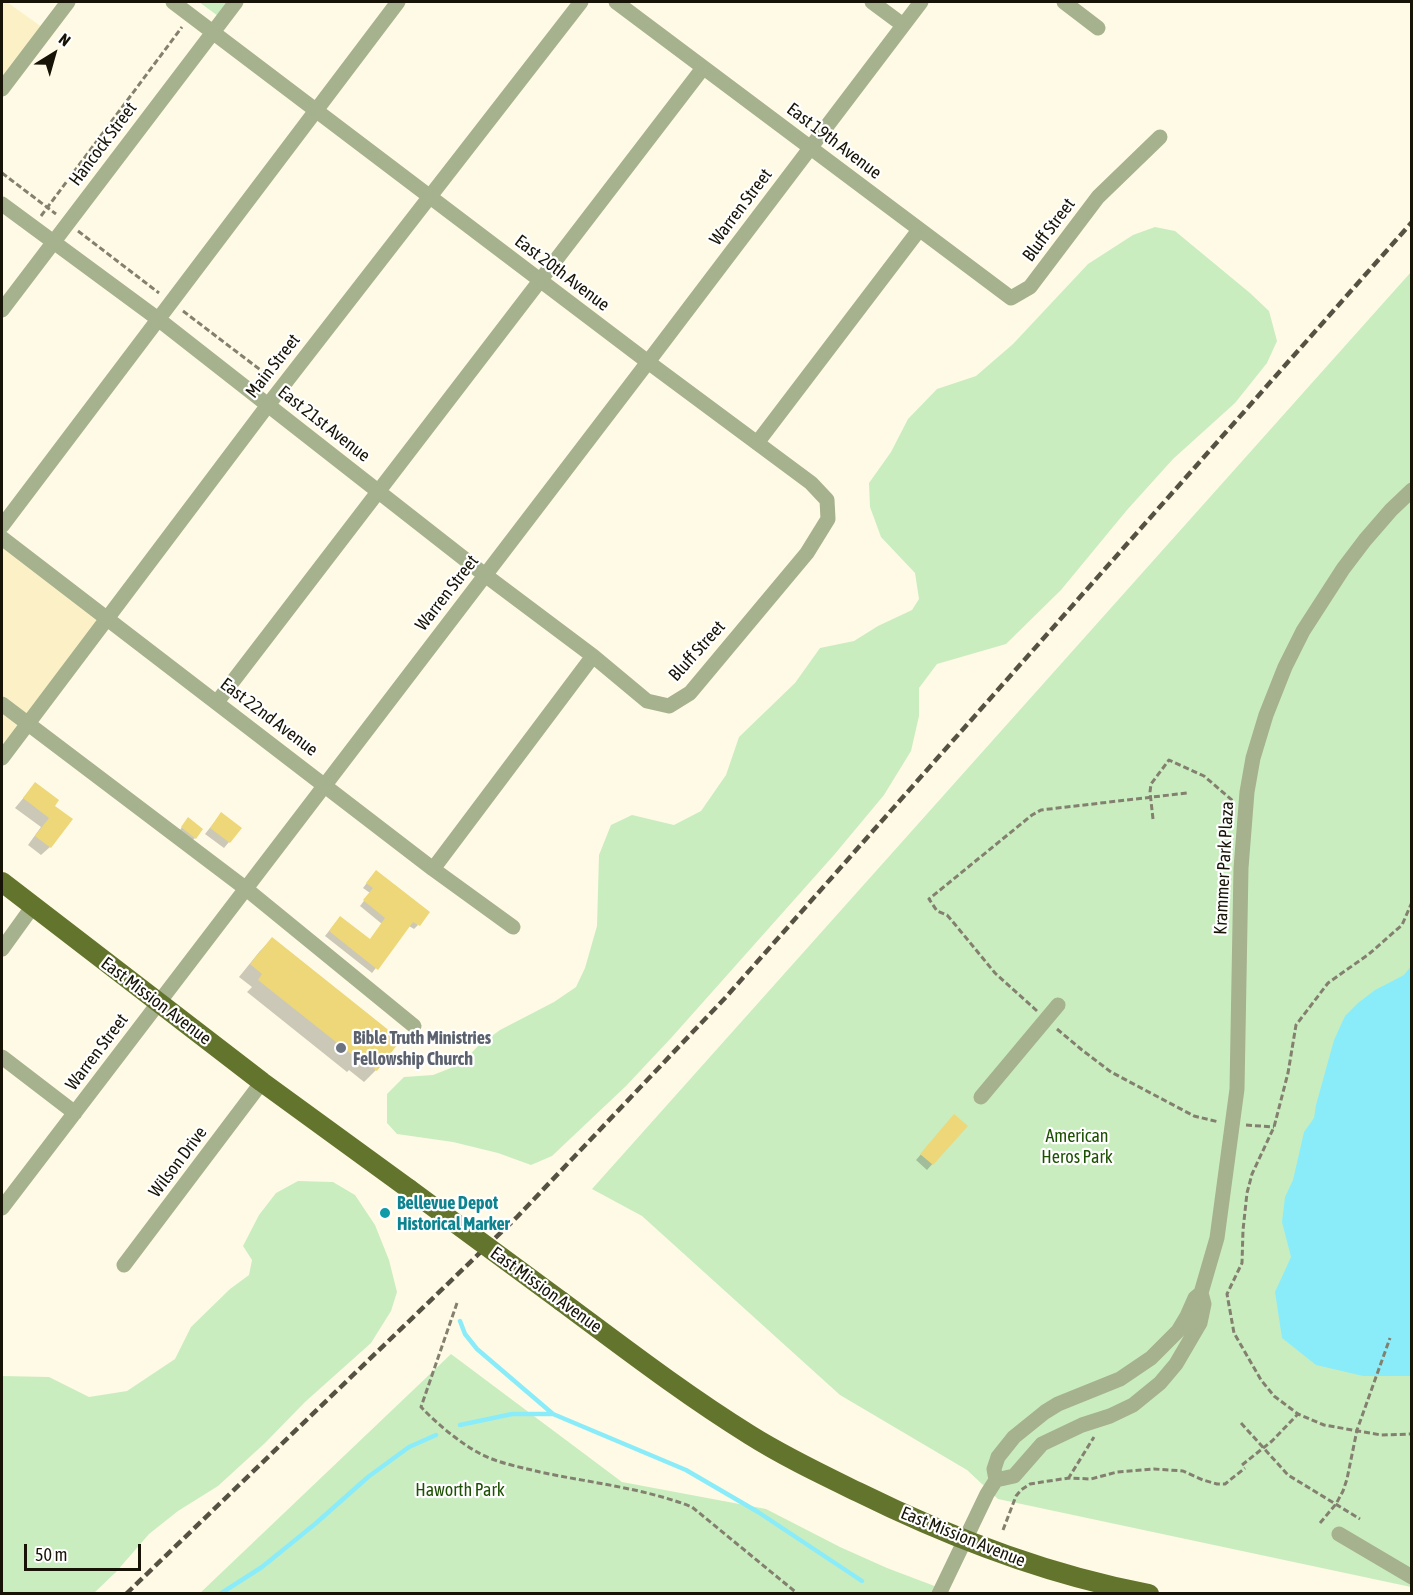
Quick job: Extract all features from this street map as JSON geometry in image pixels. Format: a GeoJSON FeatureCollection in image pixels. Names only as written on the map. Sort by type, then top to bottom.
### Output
{"type":"FeatureCollection","features":[{"type":"Feature","properties":{"kind":"main road","name":"East Mission Avenue"},"geometry":{"type":"LineString","coordinates":[[2,882],[262,1082],[657,1372],[751,1436],[798,1463],[911,1519],[965,1541],[1084,1580],[1149,1593]]}},
{"type":"Feature","properties":{"kind":"street"},"geometry":{"type":"LineString","coordinates":[[2,89],[68,2]]}},
{"type":"Feature","properties":{"kind":"street","name":"East 20th Avenue"},"geometry":{"type":"LineString","coordinates":[[173,2],[811,483],[827,500],[828,519],[807,553],[765,603]]}},
{"type":"Feature","properties":{"kind":"street","name":"Hancock Street"},"geometry":{"type":"LineString","coordinates":[[2,310],[236,2]]}},
{"type":"Feature","properties":{"kind":"street"},"geometry":{"type":"LineString","coordinates":[[2,526],[399,2]]}},
{"type":"Feature","properties":{"kind":"street","name":"Main Street"},"geometry":{"type":"LineString","coordinates":[[2,758],[268,405],[581,2]]}},
{"type":"Feature","properties":{"kind":"street","name":"East 19th Avenue"},"geometry":{"type":"LineString","coordinates":[[616,2],[1011,298],[1030,287]]}},
{"type":"Feature","properties":{"kind":"street"},"geometry":{"type":"LineString","coordinates":[[872,2],[903,25]]}},
{"type":"Feature","properties":{"kind":"street","name":"Warren Street"},"geometry":{"type":"LineString","coordinates":[[2,1208],[921,2]]}},
{"type":"Feature","properties":{"kind":"street"},"geometry":{"type":"LineString","coordinates":[[1064,2],[1098,28]]}},
{"type":"Feature","properties":{"kind":"street"},"geometry":{"type":"LineString","coordinates":[[217,702],[704,68]]}},
{"type":"Feature","properties":{"kind":"street","name":"Bluff Street"},"geometry":{"type":"LineString","coordinates":[[1030,287],[1098,196],[1160,137]]}},
{"type":"Feature","properties":{"kind":"street","name":"East 21st Avenue"},"geometry":{"type":"LineString","coordinates":[[2,204],[158,319],[485,575],[593,656]]}},
{"type":"Feature","properties":{"kind":"street"},"geometry":{"type":"LineString","coordinates":[[757,443],[919,230]]}},
{"type":"Feature","properties":{"kind":"street","name":"Krammer Park Plaza"},"geometry":{"type":"LineString","coordinates":[[996,1480],[1014,1476],[1042,1444],[1133,1405],[1160,1383],[1176,1364],[1200,1323],[1204,1304],[1201,1293],[1217,1238],[1237,1089],[1241,868],[1245,803],[1253,758],[1266,715],[1303,631],[1343,569],[1365,540],[1412,490]]}},
{"type":"Feature","properties":{"kind":"street","name":"East 22nd Avenue"},"geometry":{"type":"LineString","coordinates":[[2,538],[433,869],[513,927]]}},
{"type":"Feature","properties":{"kind":"street","name":"Bluff Street"},"geometry":{"type":"LineString","coordinates":[[593,656],[647,702],[669,706],[690,693],[765,603]]}},
{"type":"Feature","properties":{"kind":"street"},"geometry":{"type":"LineString","coordinates":[[433,869],[593,656]]}},
{"type":"Feature","properties":{"kind":"street"},"geometry":{"type":"LineString","coordinates":[[2,704],[245,888],[414,1026]]}},
{"type":"Feature","properties":{"kind":"street"},"geometry":{"type":"LineString","coordinates":[[2,949],[33,906]]}},
{"type":"Feature","properties":{"kind":"street"},"geometry":{"type":"LineString","coordinates":[[981,1097],[1058,1005]]}},
{"type":"Feature","properties":{"kind":"street"},"geometry":{"type":"LineString","coordinates":[[2,1057],[75,1113]]}},
{"type":"Feature","properties":{"kind":"street","name":"Wilson Drive"},"geometry":{"type":"LineString","coordinates":[[124,1265],[262,1082]]}},
{"type":"Feature","properties":{"kind":"street","name":"Krammer Park Plaza"},"geometry":{"type":"LineString","coordinates":[[939,1593],[996,1480],[994,1469],[998,1457],[1014,1437],[1045,1412],[1120,1379],[1151,1358],[1178,1331],[1195,1298],[1201,1293]]}},
{"type":"Feature","properties":{"kind":"street"},"geometry":{"type":"LineString","coordinates":[[1073,1398],[1082,1425]]}},
{"type":"Feature","properties":{"kind":"street"},"geometry":{"type":"LineString","coordinates":[[1339,1534],[1412,1577]]}},
{"type":"Feature","properties":{"kind":"path"},"geometry":{"type":"LineString","coordinates":[[33,227],[191,15]]}},
{"type":"Feature","properties":{"kind":"path"},"geometry":{"type":"LineString","coordinates":[[2,173],[282,387]]}},
{"type":"Feature","properties":{"kind":"path"},"geometry":{"type":"LineString","coordinates":[[1153,819],[1151,784],[1169,760],[1204,776],[1234,802],[1245,803]]}},
{"type":"Feature","properties":{"kind":"path"},"geometry":{"type":"LineString","coordinates":[[1187,793],[1041,810],[929,899],[938,911],[947,915],[994,973],[1082,1050],[1111,1072],[1194,1116],[1232,1124],[1274,1127]]}},
{"type":"Feature","properties":{"kind":"path"},"geometry":{"type":"LineString","coordinates":[[1412,902],[1402,926],[1369,954],[1328,983],[1296,1025],[1288,1074],[1274,1127],[1249,1184],[1243,1230],[1242,1263],[1227,1294],[1234,1332],[1261,1380],[1274,1395],[1298,1414],[1324,1425],[1381,1435],[1412,1434]]}},
{"type":"Feature","properties":{"kind":"path"},"geometry":{"type":"LineString","coordinates":[[457,1303],[421,1407],[434,1421],[479,1454],[513,1466],[672,1498],[692,1507],[798,1593]]}},
{"type":"Feature","properties":{"kind":"path"},"geometry":{"type":"LineString","coordinates":[[1320,1523],[1336,1504],[1347,1479],[1357,1430],[1390,1338]]}},
{"type":"Feature","properties":{"kind":"path"},"geometry":{"type":"LineString","coordinates":[[1003,1530],[1016,1496],[1030,1484],[1070,1478],[1090,1479],[1125,1470],[1154,1470],[1183,1471],[1203,1480],[1225,1484],[1298,1414]]}},
{"type":"Feature","properties":{"kind":"path"},"geometry":{"type":"LineString","coordinates":[[1242,1424],[1287,1475],[1360,1519]]}},
{"type":"Feature","properties":{"kind":"shaded area"},"geometry":{"type":"Polygon","coordinates":[[[2,2],[7,2],[46,30],[2,89],[2,2]]]}},
{"type":"Feature","properties":{"kind":"shaded area"},"geometry":{"type":"Polygon","coordinates":[[[2,538],[107,618],[2,758],[2,538]]]}},
{"type":"Feature","properties":{"kind":"green space"},"geometry":{"type":"Polygon","coordinates":[[[199,2],[236,2],[222,19],[199,2]]]}},
{"type":"Feature","properties":{"kind":"green space"},"geometry":{"type":"Polygon","coordinates":[[[1155,227],[1175,231],[1269,311],[1277,341],[1267,363],[1235,403],[1173,459],[1127,510],[1061,590],[1006,644],[937,664],[919,688],[919,716],[911,751],[884,795],[834,855],[672,1037],[626,1086],[552,1156],[531,1165],[498,1153],[453,1142],[397,1134],[387,1123],[387,1094],[404,1077],[433,1075],[461,1064],[478,1046],[500,1030],[554,1002],[576,987],[585,968],[597,926],[599,855],[611,825],[632,815],[674,825],[701,811],[726,775],[739,737],[795,683],[820,648],[854,641],[878,626],[912,610],[919,599],[915,573],[881,537],[870,507],[869,483],[891,452],[908,419],[937,389],[976,376],[1013,344],[1088,264],[1133,235],[1155,227]]]}},
{"type":"Feature","properties":{"kind":"green space","name":"American Heros Park"},"geometry":{"type":"Polygon","coordinates":[[[1411,272],[1411,1587],[998,1499],[967,1470],[840,1395],[642,1216],[592,1189],[1411,272]]]}},
{"type":"Feature","properties":{"kind":"green space"},"geometry":{"type":"Polygon","coordinates":[[[298,1181],[333,1182],[355,1195],[375,1225],[389,1260],[397,1292],[391,1311],[371,1343],[305,1402],[218,1486],[178,1511],[149,1534],[94,1593],[2,1593],[2,1376],[49,1377],[89,1397],[127,1391],[175,1359],[191,1327],[230,1289],[249,1275],[252,1260],[243,1246],[259,1215],[276,1193],[298,1181]]]}},
{"type":"Feature","properties":{"kind":"green space","name":"Haworth Park"},"geometry":{"type":"Polygon","coordinates":[[[451,1354],[622,1482],[766,1509],[840,1547],[953,1593],[199,1594],[451,1354]]]}},
{"type":"Feature","properties":{"kind":"water"},"geometry":{"type":"Polygon","coordinates":[[[1411,966],[1411,1376],[1363,1376],[1316,1365],[1282,1338],[1275,1292],[1291,1257],[1282,1222],[1285,1197],[1293,1180],[1304,1132],[1314,1118],[1334,1040],[1345,1016],[1375,990],[1404,975],[1411,966]]]}},
{"type":"Feature","properties":{"kind":"building"},"geometry":{"type":"Polygon","coordinates":[[[35,782],[59,800],[55,806],[73,819],[51,848],[35,836],[49,818],[23,798],[35,782]]]}},
{"type":"Feature","properties":{"kind":"building"},"geometry":{"type":"Polygon","coordinates":[[[221,812],[242,828],[230,843],[210,828],[221,812]]]}},
{"type":"Feature","properties":{"kind":"building"},"geometry":{"type":"Polygon","coordinates":[[[188,817],[203,829],[196,839],[181,827],[188,817]]]}},
{"type":"Feature","properties":{"kind":"building"},"geometry":{"type":"Polygon","coordinates":[[[376,870],[430,912],[420,926],[413,922],[378,970],[329,931],[340,916],[370,939],[385,918],[363,900],[373,888],[366,883],[376,870]]]}},
{"type":"Feature","properties":{"kind":"building","name":"Bible Truth Ministries Fellowship Church"},"geometry":{"type":"Polygon","coordinates":[[[272,937],[401,1040],[377,1071],[362,1059],[360,1061],[258,980],[262,974],[250,964],[272,937]]]}},
{"type":"Feature","properties":{"kind":"building"},"geometry":{"type":"Polygon","coordinates":[[[954,1114],[968,1126],[933,1165],[920,1154],[954,1114]]]}},
{"type":"Feature","properties":{"kind":"waterway"},"geometry":{"type":"LineString","coordinates":[[460,1321],[465,1334],[477,1349],[553,1414],[686,1470],[758,1512],[862,1581]]}},
{"type":"Feature","properties":{"kind":"waterway"},"geometry":{"type":"LineString","coordinates":[[460,1425],[512,1414],[553,1414]]}},
{"type":"Feature","properties":{"kind":"waterway"},"geometry":{"type":"LineString","coordinates":[[220,1594],[262,1567],[368,1477],[409,1447],[436,1435]]}},
{"type":"Feature","properties":{"kind":"railway"},"geometry":{"type":"LineString","coordinates":[[126,1594],[517,1217],[726,997],[1412,222]]}},
{"type":"Feature","properties":{"kind":"place","name":"Bible Truth Ministries Fellowship Church"},"geometry":{"type":"Point","coordinates":[341,1048]}},
{"type":"Feature","properties":{"kind":"place","name":"Bellevue Depot Historical Marker"},"geometry":{"type":"Point","coordinates":[385,1213]}}]}
